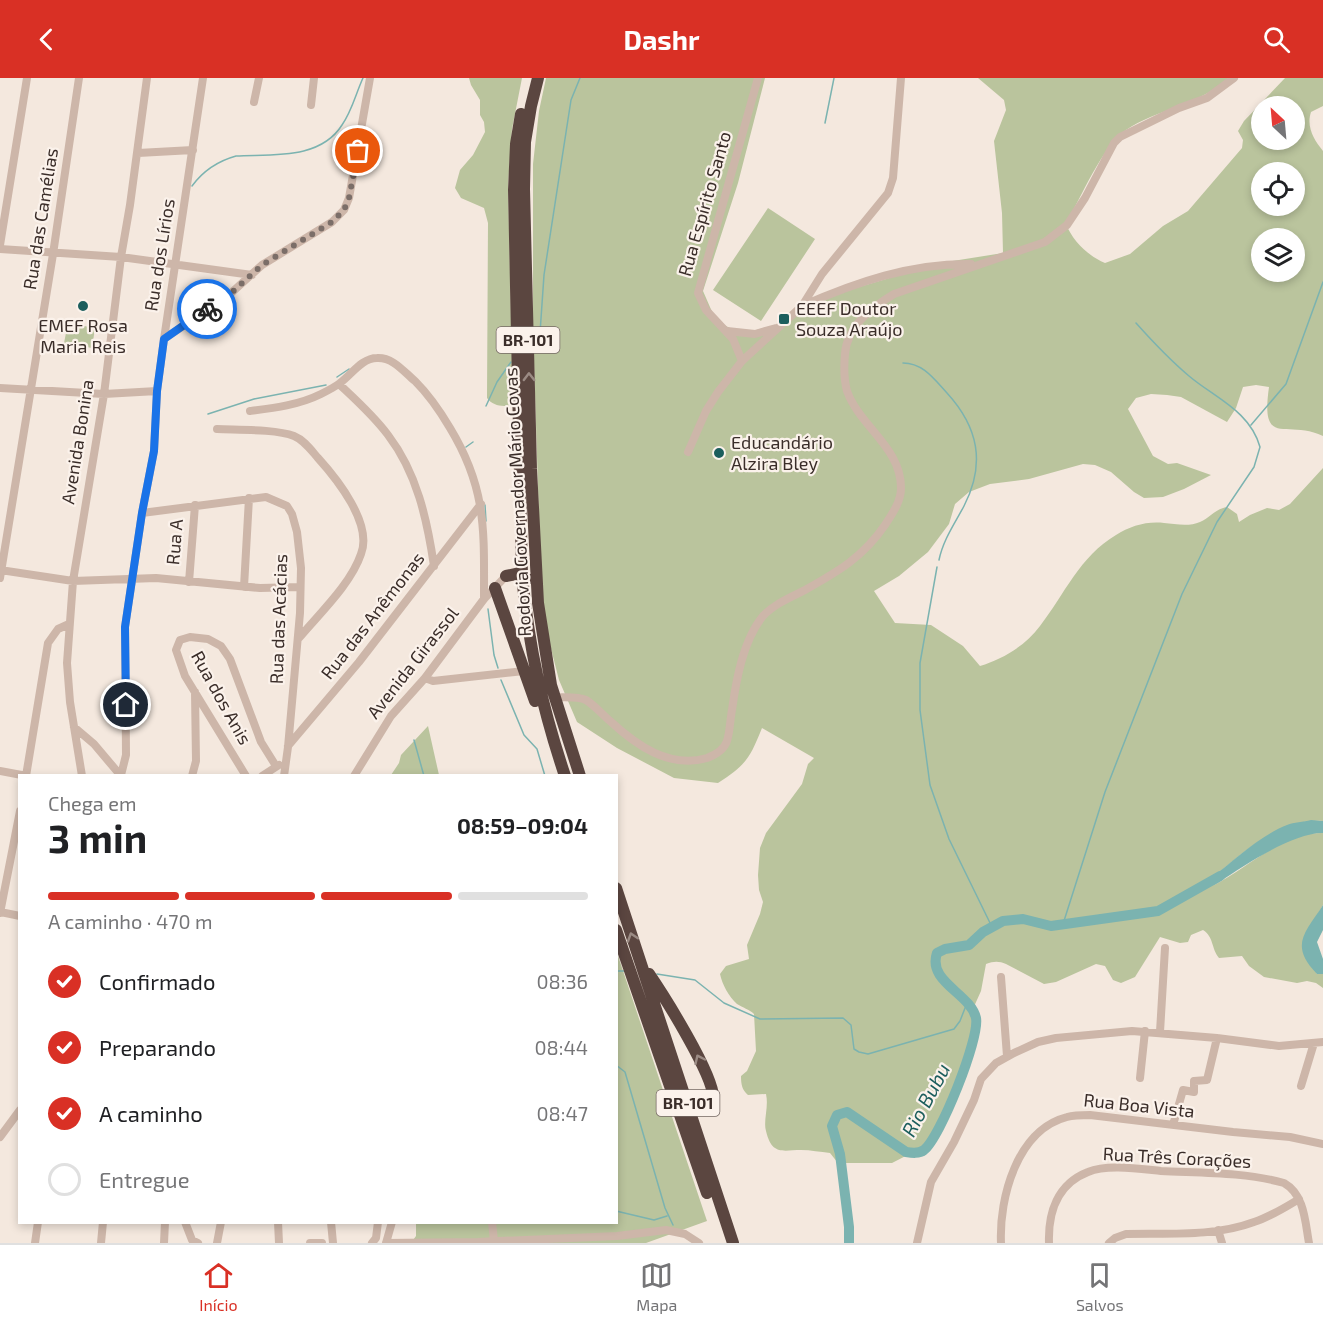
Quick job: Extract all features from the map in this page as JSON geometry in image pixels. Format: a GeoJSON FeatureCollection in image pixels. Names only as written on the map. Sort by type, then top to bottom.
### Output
{"type":"FeatureCollection","features":[{"type":"Feature","properties":{"kind":"highway","name":"Rodovia Governador Mário Covas"},"geometry":{"type":"LineString","coordinates":[[529,78],[516,144],[514,190],[522,576],[525,612],[534,665],[553,740],[564,774]]}},
{"type":"Feature","properties":{"kind":"highway","name":"Rodovia Governador Mário Covas"},"geometry":{"type":"LineString","coordinates":[[537,78],[525,142],[524,232],[536,573],[547,670],[579,774]]}},
{"type":"Feature","properties":{"kind":"highway"},"geometry":{"type":"LineString","coordinates":[[506,576],[522,544]]}},
{"type":"Feature","properties":{"kind":"highway"},"geometry":{"type":"LineString","coordinates":[[506,576],[516,574],[522,576],[533,588],[540,664],[547,670]]}},
{"type":"Feature","properties":{"kind":"highway"},"geometry":{"type":"LineString","coordinates":[[495,588],[543,723],[553,740]]}},
{"type":"Feature","properties":{"kind":"highway","name":"BR-101"},"geometry":{"type":"LineString","coordinates":[[618,894],[733,1243]]}},
{"type":"Feature","properties":{"kind":"highway","name":"BR-101"},"geometry":{"type":"LineString","coordinates":[[618,936],[724,1243]]}},
{"type":"Feature","properties":{"kind":"highway"},"geometry":{"type":"LineString","coordinates":[[641,963],[686,1033],[711,1087],[713,1095],[711,1104],[691,1112],[683,1109],[652,1015],[642,1002]]}},
{"type":"Feature","properties":{"kind":"street"},"geometry":{"type":"LineString","coordinates":[[0,244],[27,78]]}},
{"type":"Feature","properties":{"kind":"street","name":"Rua das Camélias"},"geometry":{"type":"LineString","coordinates":[[0,573],[53,254],[79,78]]}},
{"type":"Feature","properties":{"kind":"street","name":"Avenida Bonina"},"geometry":{"type":"LineString","coordinates":[[82,774],[70,702],[68,663],[73,581],[104,394],[147,78]]}},
{"type":"Feature","properties":{"kind":"street","name":"Rua dos Lírios"},"geometry":{"type":"LineString","coordinates":[[121,774],[126,755],[125,627],[154,451],[157,391],[203,78]]}},
{"type":"Feature","properties":{"kind":"street"},"geometry":{"type":"LineString","coordinates":[[254,102],[258,78]]}},
{"type":"Feature","properties":{"kind":"street"},"geometry":{"type":"LineString","coordinates":[[311,105],[314,78]]}},
{"type":"Feature","properties":{"kind":"street"},"geometry":{"type":"LineString","coordinates":[[164,339],[230,294],[262,265],[332,222],[344,210],[349,198],[370,78]]}},
{"type":"Feature","properties":{"kind":"street","name":"Rua Espírito Santo"},"geometry":{"type":"LineString","coordinates":[[742,362],[735,343],[727,331],[703,305],[698,288],[758,78]]}},
{"type":"Feature","properties":{"kind":"street"},"geometry":{"type":"LineString","coordinates":[[687,452],[706,411],[742,362],[802,306],[827,267],[891,186],[901,78]]}},
{"type":"Feature","properties":{"kind":"street"},"geometry":{"type":"LineString","coordinates":[[554,698],[587,701],[640,746],[666,758],[688,761],[707,758],[722,750],[727,742],[740,666],[762,617],[777,605],[853,561],[873,542],[897,506],[901,487],[897,462],[862,417],[848,392],[844,359],[850,334],[869,310],[894,294],[1046,242],[1067,225],[1085,198],[1114,143],[1120,137],[1179,108],[1207,98],[1234,78]]}},
{"type":"Feature","properties":{"kind":"street"},"geometry":{"type":"LineString","coordinates":[[138,153],[193,150]]}},
{"type":"Feature","properties":{"kind":"street"},"geometry":{"type":"LineString","coordinates":[[0,249],[121,257],[252,275]]}},
{"type":"Feature","properties":{"kind":"street"},"geometry":{"type":"LineString","coordinates":[[802,306],[865,280],[888,274],[946,265],[978,264]]}},
{"type":"Feature","properties":{"kind":"street"},"geometry":{"type":"LineString","coordinates":[[727,331],[755,334],[779,327]]}},
{"type":"Feature","properties":{"kind":"street"},"geometry":{"type":"LineString","coordinates":[[250,411],[269,409],[319,395],[339,384],[372,358],[385,358],[398,366],[431,399],[463,449],[474,476],[484,523],[484,599]]}},
{"type":"Feature","properties":{"kind":"street"},"geometry":{"type":"LineString","coordinates":[[339,384],[382,428],[397,447],[416,486],[424,509],[434,566]]}},
{"type":"Feature","properties":{"kind":"street"},"geometry":{"type":"LineString","coordinates":[[0,388],[104,394],[157,391]]}},
{"type":"Feature","properties":{"kind":"street"},"geometry":{"type":"LineString","coordinates":[[217,429],[287,435],[301,440],[337,481],[348,498],[362,529],[361,556],[337,592],[299,638]]}},
{"type":"Feature","properties":{"kind":"street","name":"Rua das Acácias"},"geometry":{"type":"LineString","coordinates":[[142,513],[266,497],[273,498],[287,506],[292,514],[297,532],[301,568],[299,638],[288,747],[280,764],[283,774]]}},
{"type":"Feature","properties":{"kind":"street"},"geometry":{"type":"LineString","coordinates":[[244,586],[249,498]]}},
{"type":"Feature","properties":{"kind":"street","name":"Rua das Anêmonas"},"geometry":{"type":"LineString","coordinates":[[288,747],[359,663],[481,504]]}},
{"type":"Feature","properties":{"kind":"street","name":"Rua A"},"geometry":{"type":"LineString","coordinates":[[189,582],[195,505]]}},
{"type":"Feature","properties":{"kind":"street"},"geometry":{"type":"LineString","coordinates":[[0,573],[73,581],[156,578],[274,589],[300,587]]}},
{"type":"Feature","properties":{"kind":"street","name":"Avenida Girassol"},"geometry":{"type":"LineString","coordinates":[[355,774],[391,716],[425,678],[484,599],[506,576]]}},
{"type":"Feature","properties":{"kind":"street"},"geometry":{"type":"LineString","coordinates":[[26,774],[48,643],[58,629],[69,624]]}},
{"type":"Feature","properties":{"kind":"street","name":"Rua dos Anis"},"geometry":{"type":"LineString","coordinates":[[245,774],[185,676],[176,650],[180,640],[184,638],[208,639],[221,646],[230,659],[261,742],[280,764]]}},
{"type":"Feature","properties":{"kind":"street"},"geometry":{"type":"LineString","coordinates":[[425,678],[433,681],[524,671]]}},
{"type":"Feature","properties":{"kind":"street"},"geometry":{"type":"LineString","coordinates":[[192,774],[196,754],[195,691]]}},
{"type":"Feature","properties":{"kind":"street"},"geometry":{"type":"LineString","coordinates":[[74,727],[94,744],[120,774]]}},
{"type":"Feature","properties":{"kind":"street"},"geometry":{"type":"LineString","coordinates":[[265,774],[280,764]]}},
{"type":"Feature","properties":{"kind":"street"},"geometry":{"type":"LineString","coordinates":[[0,771],[20,774]]}},
{"type":"Feature","properties":{"kind":"street"},"geometry":{"type":"LineString","coordinates":[[18,821],[0,913],[18,916]]}},
{"type":"Feature","properties":{"kind":"street"},"geometry":{"type":"LineString","coordinates":[[1160,1032],[1165,948]]}},
{"type":"Feature","properties":{"kind":"street"},"geometry":{"type":"LineString","coordinates":[[1002,977],[1007,1056]]}},
{"type":"Feature","properties":{"kind":"street"},"geometry":{"type":"LineString","coordinates":[[1140,1078],[1146,1031]]}},
{"type":"Feature","properties":{"kind":"street"},"geometry":{"type":"LineString","coordinates":[[918,1243],[931,1182],[954,1142],[974,1100],[981,1079],[991,1067],[1007,1056],[1038,1042],[1096,1033],[1146,1031],[1279,1046],[1319,1043],[1301,1086]]}},
{"type":"Feature","properties":{"kind":"street"},"geometry":{"type":"LineString","coordinates":[[1173,1125],[1183,1090],[1194,1092],[1194,1081],[1207,1080],[1217,1038]]}},
{"type":"Feature","properties":{"kind":"street"},"geometry":{"type":"LineString","coordinates":[[0,1137],[18,1113]]}},
{"type":"Feature","properties":{"kind":"street","name":"Rua Boa Vista"},"geometry":{"type":"LineString","coordinates":[[1000,1243],[1003,1204],[1015,1169],[1027,1145],[1048,1126],[1067,1117],[1083,1115],[1290,1137],[1323,1144]]}},
{"type":"Feature","properties":{"kind":"street","name":"Rua Três Corações"},"geometry":{"type":"LineString","coordinates":[[1049,1243],[1050,1214],[1058,1197],[1079,1176],[1096,1169],[1120,1168],[1270,1180],[1288,1185],[1299,1199]]}},
{"type":"Feature","properties":{"kind":"street"},"geometry":{"type":"LineString","coordinates":[[1109,1243],[1126,1234],[1197,1233],[1254,1222],[1299,1199],[1309,1243]]}},
{"type":"Feature","properties":{"kind":"street"},"geometry":{"type":"LineString","coordinates":[[35,1243],[38,1224]]}},
{"type":"Feature","properties":{"kind":"street"},"geometry":{"type":"LineString","coordinates":[[101,1243],[103,1224]]}},
{"type":"Feature","properties":{"kind":"street"},"geometry":{"type":"LineString","coordinates":[[186,1224],[192,1240],[198,1243]]}},
{"type":"Feature","properties":{"kind":"street"},"geometry":{"type":"LineString","coordinates":[[217,1243],[221,1224]]}},
{"type":"Feature","properties":{"kind":"street"},"geometry":{"type":"LineString","coordinates":[[278,1224],[279,1243]]}},
{"type":"Feature","properties":{"kind":"street"},"geometry":{"type":"LineString","coordinates":[[331,1224],[333,1243]]}},
{"type":"Feature","properties":{"kind":"street"},"geometry":{"type":"LineString","coordinates":[[372,1243],[376,1238],[378,1224]]}},
{"type":"Feature","properties":{"kind":"street"},"geometry":{"type":"LineString","coordinates":[[391,1224],[386,1243],[498,1242],[617,1236],[666,1230],[693,1237],[699,1243]]}},
{"type":"Feature","properties":{"kind":"street"},"geometry":{"type":"LineString","coordinates":[[493,1224],[498,1242]]}},
{"type":"Feature","properties":{"kind":"street"},"geometry":{"type":"LineString","coordinates":[[1218,1230],[1222,1243]]}},
{"type":"Feature","properties":{"kind":"street"},"geometry":{"type":"LineString","coordinates":[[1194,1243],[1197,1233]]}},
{"type":"Feature","properties":{"kind":"street"},"geometry":{"type":"LineString","coordinates":[[310,1243],[322,1243]]}},
{"type":"Feature","properties":{"kind":"green space"},"geometry":{"type":"Polygon","coordinates":[[[469,78],[522,78],[512,129],[508,185],[513,405],[509,406],[495,404],[487,398],[488,223],[484,208],[461,198],[455,188],[460,170],[473,155],[485,132],[484,122],[480,115],[480,100],[469,78]]]}},
{"type":"Feature","properties":{"kind":"green space"},"geometry":{"type":"Polygon","coordinates":[[[546,78],[765,78],[738,183],[703,291],[713,314],[720,323],[730,328],[749,332],[779,324],[805,303],[940,263],[1003,253],[1002,213],[994,141],[1006,110],[1004,100],[978,78],[1228,78],[1205,95],[1126,130],[1117,137],[1101,160],[1066,224],[1081,247],[1105,263],[1130,254],[1163,226],[1188,211],[1242,148],[1243,140],[1238,131],[1251,114],[1251,150],[1305,150],[1305,96],[1268,96],[1285,78],[1323,78],[1323,106],[1311,112],[1310,128],[1323,151],[1323,436],[1310,431],[1279,428],[1273,425],[1269,419],[1267,406],[1269,387],[1256,385],[1243,387],[1236,408],[1227,422],[1181,397],[1151,394],[1136,398],[1128,409],[1153,456],[1168,464],[1177,463],[1211,475],[1163,497],[1144,498],[1111,472],[1095,465],[1083,464],[1029,479],[990,484],[969,492],[955,504],[949,524],[928,552],[899,576],[874,591],[895,623],[931,625],[963,646],[980,666],[1005,656],[1028,640],[1049,614],[1082,565],[1103,544],[1121,532],[1151,523],[1196,524],[1227,507],[1237,514],[1239,522],[1267,508],[1279,510],[1290,504],[1323,468],[1323,821],[1292,825],[1277,831],[1250,848],[1212,878],[1214,885],[1266,852],[1294,838],[1323,833],[1323,905],[1303,940],[1317,974],[1323,974],[1323,988],[1307,981],[1297,983],[1264,977],[1249,966],[1242,956],[1219,958],[1209,936],[1203,930],[1191,935],[1188,942],[1180,943],[1160,937],[1135,977],[1121,983],[1113,980],[1105,966],[1096,964],[1056,982],[1044,984],[1003,963],[989,963],[986,964],[981,991],[972,1011],[978,1037],[973,1045],[955,1103],[929,1144],[892,1163],[838,1163],[830,1153],[805,1150],[784,1151],[771,1145],[765,1127],[766,1094],[748,1095],[741,1082],[741,1076],[747,1071],[756,1051],[754,1014],[734,1001],[726,990],[720,974],[726,966],[749,959],[747,945],[763,902],[758,875],[760,848],[766,833],[802,784],[808,764],[814,758],[762,728],[746,760],[718,783],[674,778],[617,748],[577,722],[559,680],[547,633],[541,582],[533,330],[533,164],[539,111],[546,78]]]}},
{"type":"Feature","properties":{"kind":"green space"},"geometry":{"type":"Polygon","coordinates":[[[768,208],[815,239],[761,321],[713,290],[768,208]]]}},
{"type":"Feature","properties":{"kind":"green space"},"geometry":{"type":"Polygon","coordinates":[[[68,323],[95,328],[92,348],[64,343],[68,323]]]}},
{"type":"Feature","properties":{"kind":"green space"},"geometry":{"type":"Polygon","coordinates":[[[428,726],[439,774],[392,774],[401,755],[428,726]]]}},
{"type":"Feature","properties":{"kind":"green space"},"geometry":{"type":"Polygon","coordinates":[[[618,956],[707,1221],[646,1243],[411,1243],[416,1236],[416,1224],[618,1224],[618,956]]]}},
{"type":"Feature","properties":{"kind":"water"},"geometry":{"type":"Polygon","coordinates":[[[1311,820],[1323,821],[1323,833],[1312,834],[1284,844],[1214,885],[1209,883],[1211,878],[1267,835],[1290,824],[1311,820]]]}},
{"type":"Feature","properties":{"kind":"water"},"geometry":{"type":"Polygon","coordinates":[[[1323,905],[1323,930],[1317,942],[1323,959],[1323,974],[1317,974],[1308,964],[1302,947],[1306,931],[1323,905]]]}},
{"type":"Feature","properties":{"kind":"waterway"},"geometry":{"type":"LineString","coordinates":[[192,186],[206,171],[229,158],[294,153],[321,144],[333,136],[342,125],[363,78]]}},
{"type":"Feature","properties":{"kind":"waterway"},"geometry":{"type":"LineString","coordinates":[[536,341],[540,333],[544,275],[571,100],[580,78]]}},
{"type":"Feature","properties":{"kind":"waterway"},"geometry":{"type":"LineString","coordinates":[[825,123],[834,78]]}},
{"type":"Feature","properties":{"kind":"waterway"},"geometry":{"type":"LineString","coordinates":[[1251,425],[1286,384],[1323,282]]}},
{"type":"Feature","properties":{"kind":"waterway"},"geometry":{"type":"LineString","coordinates":[[1063,924],[1105,792],[1182,594],[1217,522],[1254,467],[1260,447],[1255,435],[1240,415],[1182,370],[1136,323]]}},
{"type":"Feature","properties":{"kind":"waterway"},"geometry":{"type":"LineString","coordinates":[[486,406],[497,382],[511,362]]}},
{"type":"Feature","properties":{"kind":"waterway"},"geometry":{"type":"LineString","coordinates":[[903,363],[922,369],[933,377],[947,393],[966,419],[975,446],[975,475],[971,490],[946,539],[939,560]]}},
{"type":"Feature","properties":{"kind":"waterway"},"geometry":{"type":"LineString","coordinates":[[337,377],[349,369]]}},
{"type":"Feature","properties":{"kind":"waterway"},"geometry":{"type":"LineString","coordinates":[[208,414],[254,399],[326,385]]}},
{"type":"Feature","properties":{"kind":"waterway"},"geometry":{"type":"LineString","coordinates":[[466,447],[473,442]]}},
{"type":"Feature","properties":{"kind":"waterway"},"geometry":{"type":"LineString","coordinates":[[485,505],[486,521]]}},
{"type":"Feature","properties":{"kind":"waterway"},"geometry":{"type":"LineString","coordinates":[[937,567],[920,663],[920,710],[930,785],[949,839],[992,927]]}},
{"type":"Feature","properties":{"kind":"waterway"},"geometry":{"type":"LineString","coordinates":[[488,609],[498,668]]}},
{"type":"Feature","properties":{"kind":"waterway"},"geometry":{"type":"LineString","coordinates":[[501,680],[524,735],[537,749],[544,774]]}},
{"type":"Feature","properties":{"kind":"waterway"},"geometry":{"type":"LineString","coordinates":[[414,740],[423,774]]}},
{"type":"Feature","properties":{"kind":"waterway","name":"Rio Bubu"},"geometry":{"type":"LineString","coordinates":[[849,1243],[840,1154],[832,1126],[837,1115],[847,1112],[906,1152],[922,1151],[931,1142],[949,1108],[966,1065],[976,1029],[976,1018],[966,1001],[943,980],[938,972],[937,953],[945,949],[969,945],[983,932],[1003,921],[1023,919],[1051,926],[1158,911],[1220,876]]}},
{"type":"Feature","properties":{"kind":"waterway"},"geometry":{"type":"LineString","coordinates":[[618,971],[625,971]]}},
{"type":"Feature","properties":{"kind":"waterway"},"geometry":{"type":"LineString","coordinates":[[657,974],[695,980],[724,1003],[760,1019],[843,1018],[851,1025],[854,1049],[868,1054],[954,1029],[967,1003]]}},
{"type":"Feature","properties":{"kind":"waterway"},"geometry":{"type":"LineString","coordinates":[[618,1067],[625,1072],[665,1208],[673,1225]]}},
{"type":"Feature","properties":{"kind":"waterway"},"geometry":{"type":"LineString","coordinates":[[618,1211],[654,1220],[667,1216]]}},
{"type":"Feature","properties":{"kind":"way so far"},"geometry":{"type":"LineString","coordinates":[[207,309],[230,294],[262,265],[332,222],[344,210],[349,198],[358,151]]}},
{"type":"Feature","properties":{"kind":"place","name":"EMEF Rosa Maria Reis"},"geometry":{"type":"Point","coordinates":[83,306]}},
{"type":"Feature","properties":{"kind":"place","name":"EEEF Doutor Souza Araújo"},"geometry":{"type":"Point","coordinates":[784,319]}},
{"type":"Feature","properties":{"kind":"place","name":"Educandário Alzira Bley"},"geometry":{"type":"Point","coordinates":[719,453]}},
{"type":"Feature","properties":{"kind":"route"},"geometry":{"type":"LineString","coordinates":[[126,705],[125,627],[154,451],[157,391],[164,339],[207,309]]}}]}
